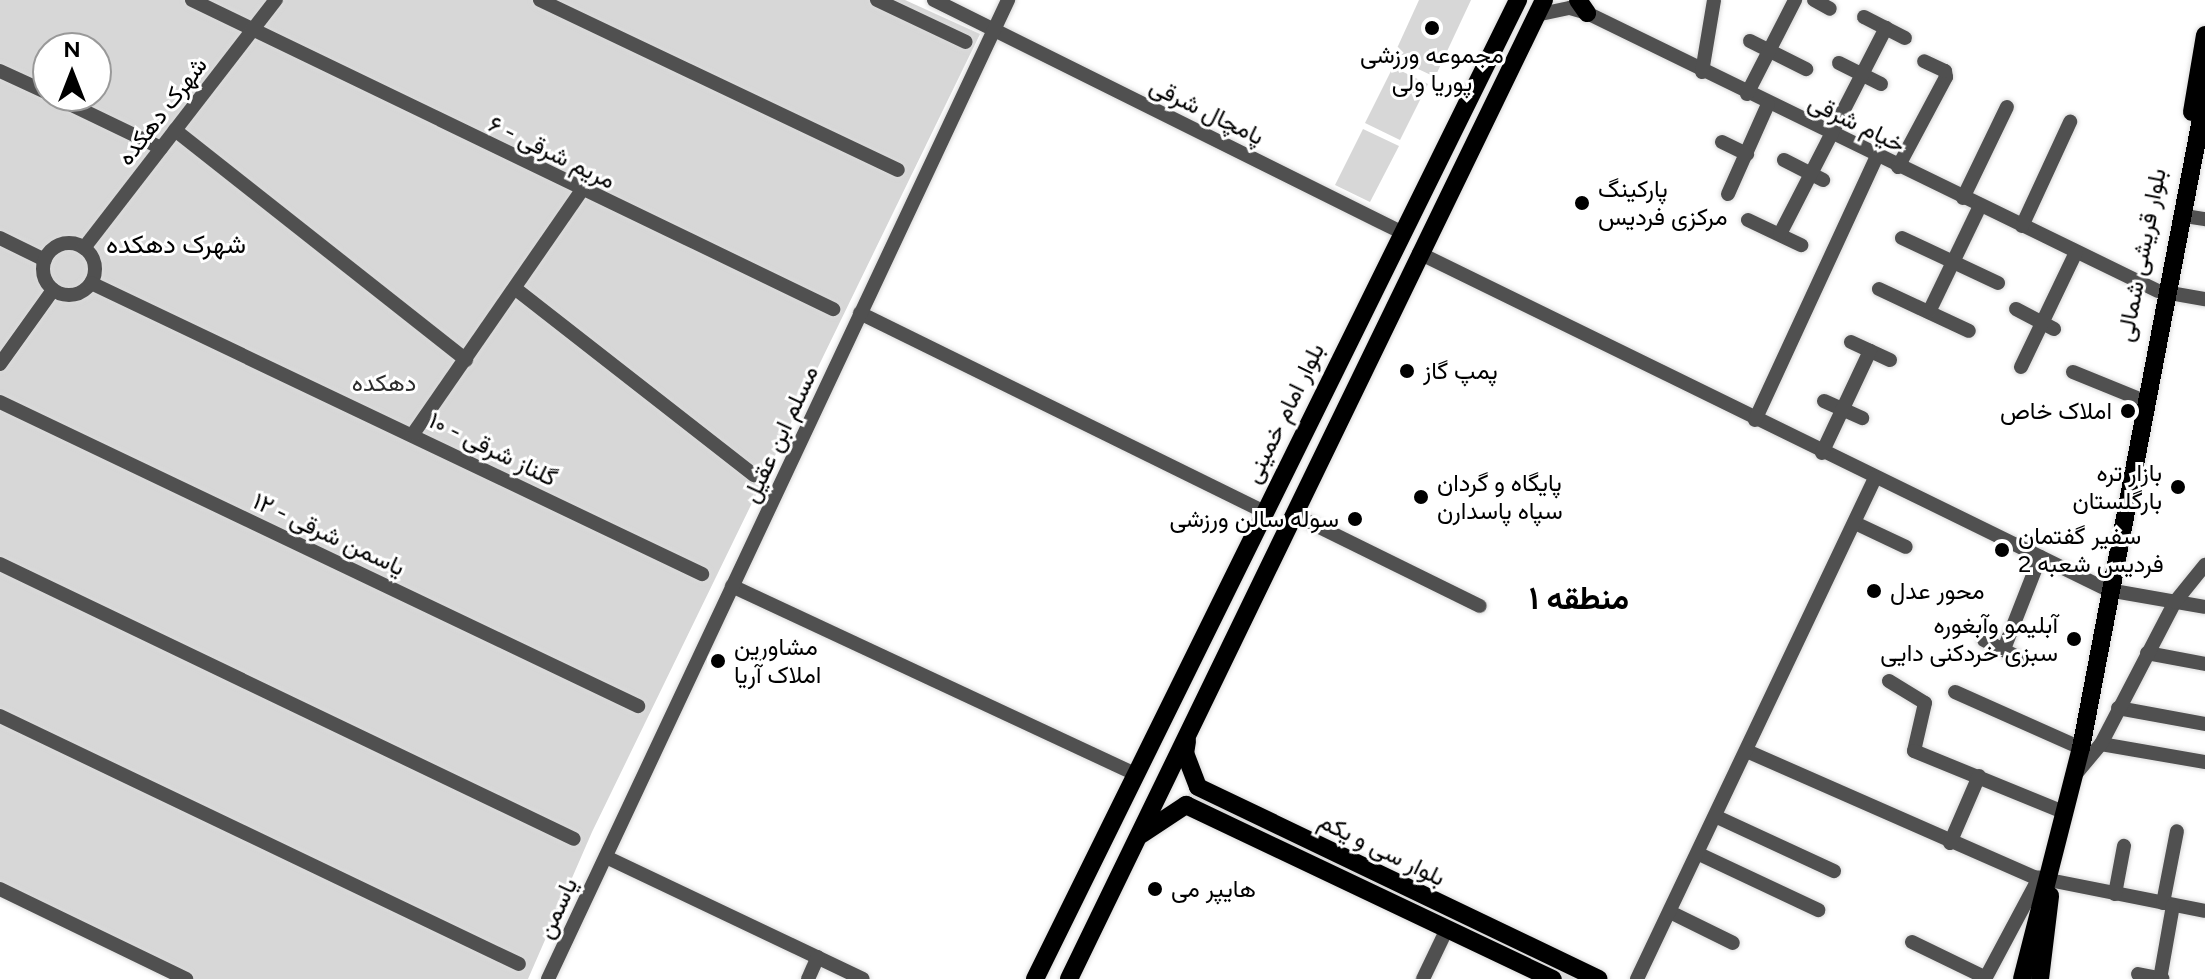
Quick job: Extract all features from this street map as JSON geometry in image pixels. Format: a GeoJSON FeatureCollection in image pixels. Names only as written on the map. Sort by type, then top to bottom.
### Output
{"type":"FeatureCollection","features":[{"type":"Feature","properties":{"kind":"main road","name":"بلوار امام خمینی"},"geometry":{"type":"LineString","coordinates":[[1035,979],[1263,511],[1518,0]]}},
{"type":"Feature","properties":{"kind":"main road"},"geometry":{"type":"LineString","coordinates":[[1069,979],[1540,8]]}},
{"type":"Feature","properties":{"kind":"main road","name":"بلوار قریشی شمالی"},"geometry":{"type":"LineString","coordinates":[[2040,979],[2039,935],[2045,880],[2066,813],[2081,748],[2164,292],[2204,44]]}},
{"type":"Feature","properties":{"kind":"main road","name":"بلوار قریشی شمالی"},"geometry":{"type":"LineString","coordinates":[[2127,485],[2137,398],[2185,216],[2205,98]]}},
{"type":"Feature","properties":{"kind":"main road"},"geometry":{"type":"LineString","coordinates":[[1448,138],[1453,153],[1472,153]]}},
{"type":"Feature","properties":{"kind":"main road"},"geometry":{"type":"LineString","coordinates":[[1134,842],[1164,815],[1186,805],[1183,792],[1198,787],[1185,753],[1188,732]]}},
{"type":"Feature","properties":{"kind":"main road","name":"بلوار سی و یکم"},"geometry":{"type":"LineString","coordinates":[[1198,787],[1598,979]]}},
{"type":"Feature","properties":{"kind":"main road","name":"بلوار سی و یکم"},"geometry":{"type":"LineString","coordinates":[[1186,805],[1553,979]]}},
{"type":"Feature","properties":{"kind":"main road"},"geometry":{"type":"LineString","coordinates":[[1079,888],[1087,902],[1105,903]]}},
{"type":"Feature","properties":{"kind":"main road"},"geometry":{"type":"LineString","coordinates":[[1065,917],[1082,918],[1092,930]]}},
{"type":"Feature","properties":{"kind":"main road","name":"بلوار قریشی شمالی"},"geometry":{"type":"LineString","coordinates":[[2022,979],[2039,935]]}},
{"type":"Feature","properties":{"kind":"street","name":"مریم شرقی - ۶"},"geometry":{"type":"LineString","coordinates":[[192,0],[581,191],[833,309]]}},
{"type":"Feature","properties":{"kind":"street","name":"شهرک دهکده"},"geometry":{"type":"LineString","coordinates":[[84,248],[276,0]]}},
{"type":"Feature","properties":{"kind":"street"},"geometry":{"type":"LineString","coordinates":[[540,0],[898,170]]}},
{"type":"Feature","properties":{"kind":"street"},"geometry":{"type":"LineString","coordinates":[[877,0],[966,42]]}},
{"type":"Feature","properties":{"kind":"street","name":"پامچال شرقی"},"geometry":{"type":"LineString","coordinates":[[934,0],[1401,232]]}},
{"type":"Feature","properties":{"kind":"street","name":"مسلم ابن عقیل"},"geometry":{"type":"LineString","coordinates":[[606,857],[1008,0]]}},
{"type":"Feature","properties":{"kind":"street"},"geometry":{"type":"LineString","coordinates":[[1702,72],[1714,0]]}},
{"type":"Feature","properties":{"kind":"street"},"geometry":{"type":"LineString","coordinates":[[1747,94],[1795,0]]}},
{"type":"Feature","properties":{"kind":"street"},"geometry":{"type":"LineString","coordinates":[[1814,0],[1830,9]]}},
{"type":"Feature","properties":{"kind":"street","name":"خیام شرقی"},"geometry":{"type":"LineString","coordinates":[[1540,8],[1582,6],[1702,72],[2076,252],[2164,292],[2205,299]]}},
{"type":"Feature","properties":{"kind":"street"},"geometry":{"type":"LineString","coordinates":[[1864,17],[1905,38]]}},
{"type":"Feature","properties":{"kind":"street"},"geometry":{"type":"LineString","coordinates":[[1780,234],[1816,176],[1828,133],[1886,28]]}},
{"type":"Feature","properties":{"kind":"street"},"geometry":{"type":"LineString","coordinates":[[1750,41],[1806,69]]}},
{"type":"Feature","properties":{"kind":"street"},"geometry":{"type":"LineString","coordinates":[[1898,167],[1946,77],[1945,71],[1924,61]]}},
{"type":"Feature","properties":{"kind":"street"},"geometry":{"type":"LineString","coordinates":[[1839,63],[1881,84]]}},
{"type":"Feature","properties":{"kind":"street"},"geometry":{"type":"LineString","coordinates":[[0,71],[32,86]]}},
{"type":"Feature","properties":{"kind":"street"},"geometry":{"type":"LineString","coordinates":[[1728,194],[1768,104]]}},
{"type":"Feature","properties":{"kind":"street"},"geometry":{"type":"LineString","coordinates":[[1963,198],[2007,107]]}},
{"type":"Feature","properties":{"kind":"street"},"geometry":{"type":"LineString","coordinates":[[86,112],[161,148]]}},
{"type":"Feature","properties":{"kind":"street"},"geometry":{"type":"LineString","coordinates":[[2022,226],[2070,122]]}},
{"type":"Feature","properties":{"kind":"street"},"geometry":{"type":"LineString","coordinates":[[175,130],[466,360]]}},
{"type":"Feature","properties":{"kind":"street"},"geometry":{"type":"LineString","coordinates":[[1722,142],[1747,154]]}},
{"type":"Feature","properties":{"kind":"street"},"geometry":{"type":"LineString","coordinates":[[1755,420],[1877,156]]}},
{"type":"Feature","properties":{"kind":"street"},"geometry":{"type":"LineString","coordinates":[[1784,160],[1816,176]]}},
{"type":"Feature","properties":{"kind":"street"},"geometry":{"type":"LineString","coordinates":[[413,434],[517,290],[581,191]]}},
{"type":"Feature","properties":{"kind":"street"},"geometry":{"type":"LineString","coordinates":[[1929,312],[1980,206]]}},
{"type":"Feature","properties":{"kind":"street"},"geometry":{"type":"LineString","coordinates":[[2185,216],[2205,219]]}},
{"type":"Feature","properties":{"kind":"street"},"geometry":{"type":"LineString","coordinates":[[1748,220],[1801,245]]}},
{"type":"Feature","properties":{"kind":"street"},"geometry":{"type":"LineString","coordinates":[[0,238],[45,260]]}},
{"type":"Feature","properties":{"kind":"street"},"geometry":{"type":"LineString","coordinates":[[1902,238],[1998,283]]}},
{"type":"Feature","properties":{"kind":"street"},"geometry":{"type":"LineString","coordinates":[[63,244],[84,248],[95,266],[91,283],[77,294],[53,290],[44,276],[45,260],[63,244]]}},
{"type":"Feature","properties":{"kind":"street"},"geometry":{"type":"LineString","coordinates":[[2021,367],[2048,326],[2076,252]]}},
{"type":"Feature","properties":{"kind":"street"},"geometry":{"type":"LineString","coordinates":[[1419,253],[1708,398],[2108,590],[2205,607]]}},
{"type":"Feature","properties":{"kind":"street","name":"گلناز شرقی - ۱۰"},"geometry":{"type":"LineString","coordinates":[[91,283],[702,574]]}},
{"type":"Feature","properties":{"kind":"street"},"geometry":{"type":"LineString","coordinates":[[1879,289],[1969,331]]}},
{"type":"Feature","properties":{"kind":"street"},"geometry":{"type":"LineString","coordinates":[[0,364],[53,290]]}},
{"type":"Feature","properties":{"kind":"street"},"geometry":{"type":"LineString","coordinates":[[517,290],[754,475]]}},
{"type":"Feature","properties":{"kind":"street"},"geometry":{"type":"LineString","coordinates":[[2016,309],[2048,326]]}},
{"type":"Feature","properties":{"kind":"street"},"geometry":{"type":"LineString","coordinates":[[860,313],[1263,511]]}},
{"type":"Feature","properties":{"kind":"street"},"geometry":{"type":"LineString","coordinates":[[1851,342],[1890,360]]}},
{"type":"Feature","properties":{"kind":"street"},"geometry":{"type":"LineString","coordinates":[[1822,453],[1870,351]]}},
{"type":"Feature","properties":{"kind":"street"},"geometry":{"type":"LineString","coordinates":[[2073,372],[2137,398]]}},
{"type":"Feature","properties":{"kind":"street"},"geometry":{"type":"LineString","coordinates":[[1824,401],[1862,418]]}},
{"type":"Feature","properties":{"kind":"street","name":"یاسمن شرقی - ۱۲"},"geometry":{"type":"LineString","coordinates":[[0,402],[638,706]]}},
{"type":"Feature","properties":{"kind":"street"},"geometry":{"type":"LineString","coordinates":[[1637,979],[1749,752],[1875,478]]}},
{"type":"Feature","properties":{"kind":"street"},"geometry":{"type":"LineString","coordinates":[[1293,514],[1480,606]]}},
{"type":"Feature","properties":{"kind":"street"},"geometry":{"type":"LineString","coordinates":[[1855,523],[1906,547]]}},
{"type":"Feature","properties":{"kind":"street"},"geometry":{"type":"LineString","coordinates":[[2004,649],[2040,557]]}},
{"type":"Feature","properties":{"kind":"street"},"geometry":{"type":"LineString","coordinates":[[0,564],[574,839]]}},
{"type":"Feature","properties":{"kind":"street"},"geometry":{"type":"LineString","coordinates":[[2075,775],[2101,744],[2175,602],[2205,565]]}},
{"type":"Feature","properties":{"kind":"street"},"geometry":{"type":"LineString","coordinates":[[732,586],[1135,774]]}},
{"type":"Feature","properties":{"kind":"street"},"geometry":{"type":"LineString","coordinates":[[1984,640],[2018,657]]}},
{"type":"Feature","properties":{"kind":"street"},"geometry":{"type":"LineString","coordinates":[[2147,653],[2205,664]]}},
{"type":"Feature","properties":{"kind":"street"},"geometry":{"type":"LineString","coordinates":[[1889,681],[1925,703],[1912,748],[2066,813]]}},
{"type":"Feature","properties":{"kind":"street"},"geometry":{"type":"LineString","coordinates":[[1955,692],[2081,748]]}},
{"type":"Feature","properties":{"kind":"street"},"geometry":{"type":"LineString","coordinates":[[2118,708],[2205,724]]}},
{"type":"Feature","properties":{"kind":"street"},"geometry":{"type":"LineString","coordinates":[[0,716],[519,964]]}},
{"type":"Feature","properties":{"kind":"street"},"geometry":{"type":"LineString","coordinates":[[2101,744],[2205,762]]}},
{"type":"Feature","properties":{"kind":"street"},"geometry":{"type":"LineString","coordinates":[[1749,752],[1950,843],[2045,880],[2205,911]]}},
{"type":"Feature","properties":{"kind":"street"},"geometry":{"type":"LineString","coordinates":[[1950,843],[1979,776]]}},
{"type":"Feature","properties":{"kind":"street"},"geometry":{"type":"LineString","coordinates":[[1717,817],[1834,871]]}},
{"type":"Feature","properties":{"kind":"street"},"geometry":{"type":"LineString","coordinates":[[2138,974],[2161,979],[2177,831]]}},
{"type":"Feature","properties":{"kind":"street"},"geometry":{"type":"LineString","coordinates":[[2115,894],[2124,846]]}},
{"type":"Feature","properties":{"kind":"street"},"geometry":{"type":"LineString","coordinates":[[1699,854],[1818,910]]}},
{"type":"Feature","properties":{"kind":"street"},"geometry":{"type":"LineString","coordinates":[[606,857],[863,979]]}},
{"type":"Feature","properties":{"kind":"street","name":"یاسمن"},"geometry":{"type":"LineString","coordinates":[[548,979],[606,857]]}},
{"type":"Feature","properties":{"kind":"street"},"geometry":{"type":"LineString","coordinates":[[1912,942],[1986,978],[2012,930],[2045,880]]}},
{"type":"Feature","properties":{"kind":"street"},"geometry":{"type":"LineString","coordinates":[[0,889],[186,979]]}},
{"type":"Feature","properties":{"kind":"street"},"geometry":{"type":"LineString","coordinates":[[1670,912],[1733,943]]}},
{"type":"Feature","properties":{"kind":"street"},"geometry":{"type":"LineString","coordinates":[[1423,979],[1447,929]]}},
{"type":"Feature","properties":{"kind":"street"},"geometry":{"type":"LineString","coordinates":[[2012,930],[2039,935]]}},
{"type":"Feature","properties":{"kind":"street"},"geometry":{"type":"LineString","coordinates":[[808,979],[818,957]]}},
{"type":"Feature","properties":{"kind":"green space","name":"دهکده"},"geometry":{"type":"Polygon","coordinates":[[[0,0],[905,0],[980,34],[592,832],[528,979],[172,979],[0,896],[0,0]]]}},
{"type":"Feature","properties":{"kind":"green space","name":"مجموعه ورزشی پوریا ولی"},"geometry":{"type":"Polygon","coordinates":[[[1419,0],[1471,0],[1435,77],[1393,57],[1419,0]]]}},
{"type":"Feature","properties":{"kind":"green space"},"geometry":{"type":"Polygon","coordinates":[[[1393,67],[1428,84],[1400,140],[1365,123],[1393,67]]]}},
{"type":"Feature","properties":{"kind":"green space"},"geometry":{"type":"Polygon","coordinates":[[[1363,129],[1399,146],[1370,202],[1335,185],[1363,129]]]}},
{"type":"Feature","properties":{"kind":"green space"},"geometry":{"type":"Polygon","coordinates":[[[1191,790],[1593,979],[1557,979],[1186,799],[1191,790]]]}},
{"type":"Feature","properties":{"kind":"place","name":"مجموعه ورزشی پوریا ولی"},"geometry":{"type":"Point","coordinates":[1432,28]}},
{"type":"Feature","properties":{"kind":"place","name":"پارکینگ مرکزی فردیس"},"geometry":{"type":"Point","coordinates":[1582,203]}},
{"type":"Feature","properties":{"kind":"place","name":"پمپ گاز"},"geometry":{"type":"Point","coordinates":[1407,371]}},
{"type":"Feature","properties":{"kind":"place","name":"املاک خاص"},"geometry":{"type":"Point","coordinates":[2128,411]}},
{"type":"Feature","properties":{"kind":"place","name":"بازار تره بارگلستان"},"geometry":{"type":"Point","coordinates":[2178,487]}},
{"type":"Feature","properties":{"kind":"place","name":"پایگاه و گردان سپاه پاسدارن"},"geometry":{"type":"Point","coordinates":[1421,497]}},
{"type":"Feature","properties":{"kind":"place","name":"سوله سالن ورزشی"},"geometry":{"type":"Point","coordinates":[1355,519]}},
{"type":"Feature","properties":{"kind":"place","name":"سفیر گفتمان فردیس شعبه 2"},"geometry":{"type":"Point","coordinates":[2002,550]}},
{"type":"Feature","properties":{"kind":"place","name":"محور عدل"},"geometry":{"type":"Point","coordinates":[1874,591]}},
{"type":"Feature","properties":{"kind":"place","name":"آبلیمو وآبغوره سبزی خردکنی دایی"},"geometry":{"type":"Point","coordinates":[2074,639]}},
{"type":"Feature","properties":{"kind":"place","name":"مشاورین املاک آریا"},"geometry":{"type":"Point","coordinates":[718,661]}},
{"type":"Feature","properties":{"kind":"place","name":"هایپر می"},"geometry":{"type":"Point","coordinates":[1155,889]}},
{"type":"Feature","properties":{"kind":"district","name":"شهرک دهکده"},"geometry":{"type":"Point","coordinates":[176,245]}},
{"type":"Feature","properties":{"kind":"district","name":"منطقه ۱"},"geometry":{"type":"Point","coordinates":[1579,598]}}]}
